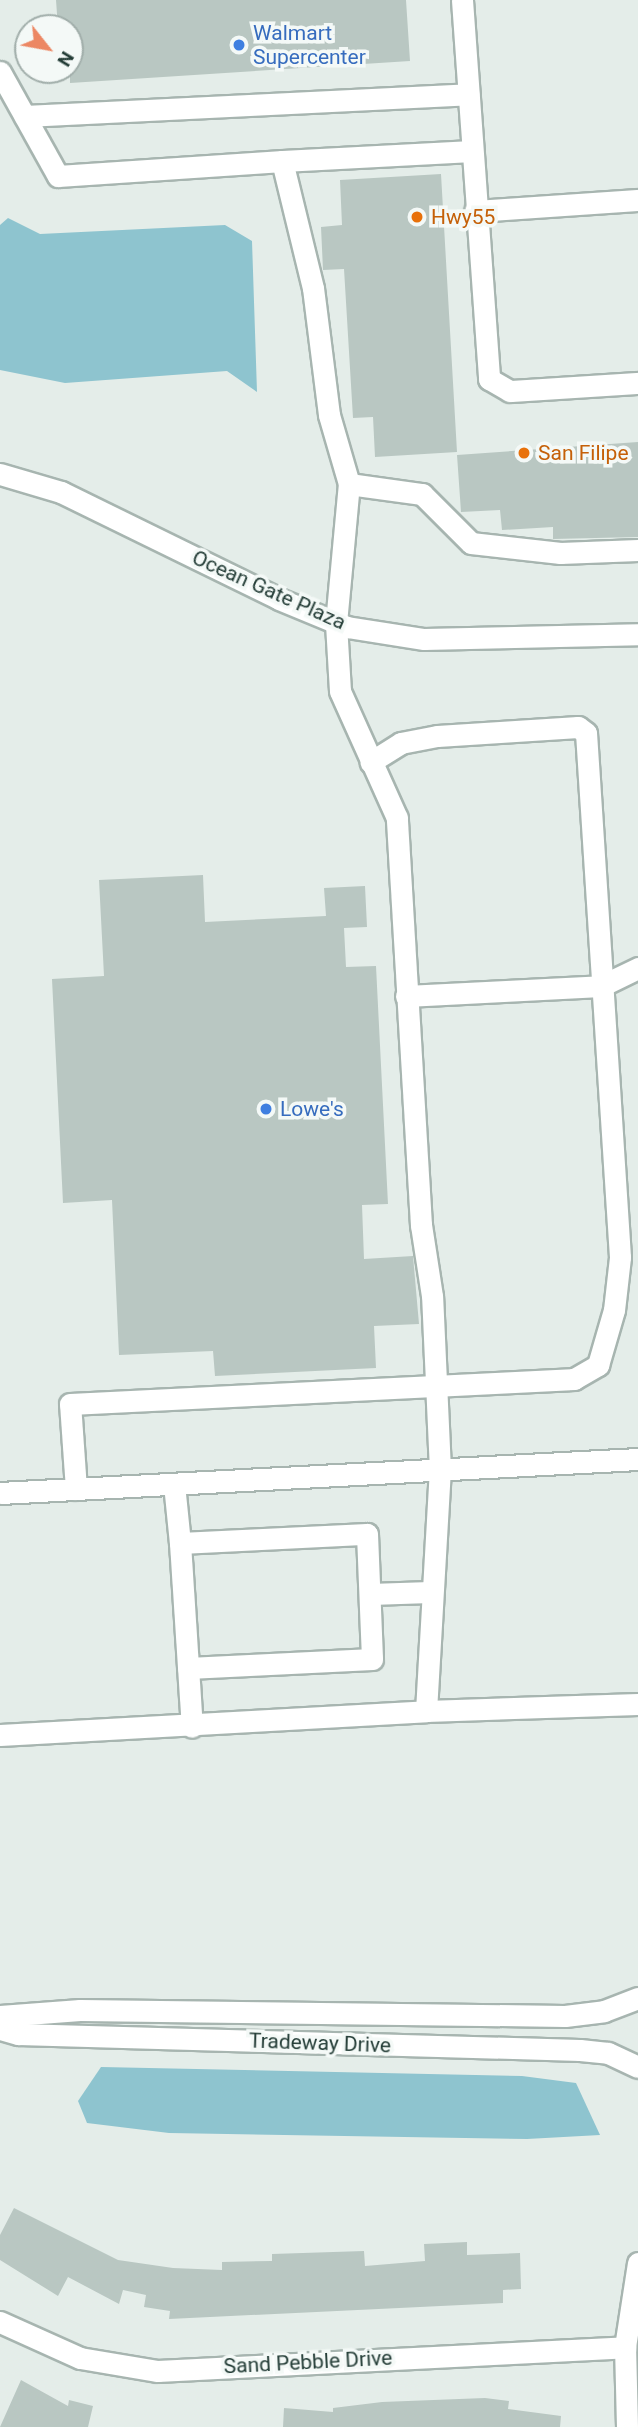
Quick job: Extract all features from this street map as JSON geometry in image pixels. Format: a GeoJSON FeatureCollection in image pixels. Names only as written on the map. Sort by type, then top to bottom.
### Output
{"type":"FeatureCollection","features":[{"type":"Feature","properties":{"kind":"street"},"geometry":{"type":"LineString","coordinates":[[462,0],[489,379],[510,391],[638,383]]}},
{"type":"Feature","properties":{"kind":"street"},"geometry":{"type":"LineString","coordinates":[[0,72],[58,176],[472,151]]}},
{"type":"Feature","properties":{"kind":"street"},"geometry":{"type":"LineString","coordinates":[[25,116],[468,94]]}},
{"type":"Feature","properties":{"kind":"street"},"geometry":{"type":"LineString","coordinates":[[282,161],[313,288],[328,415],[349,484],[336,622],[340,691],[397,818],[421,1225],[429,1254],[440,1470],[430,1592],[426,1711]]}},
{"type":"Feature","properties":{"kind":"street"},"geometry":{"type":"LineString","coordinates":[[475,211],[638,200]]}},
{"type":"Feature","properties":{"kind":"street","name":"Ocean Gate Plaza"},"geometry":{"type":"LineString","coordinates":[[0,474],[61,492],[336,622],[424,639],[638,634]]}},
{"type":"Feature","properties":{"kind":"street"},"geometry":{"type":"LineString","coordinates":[[349,484],[422,494],[471,543],[560,553],[638,550]]}},
{"type":"Feature","properties":{"kind":"street"},"geometry":{"type":"LineString","coordinates":[[76,1489],[70,1404],[435,1388],[574,1379],[598,1365],[614,1310],[620,1257],[586,733],[578,727],[438,736],[401,743],[371,762]]}},
{"type":"Feature","properties":{"kind":"street"},"geometry":{"type":"LineString","coordinates":[[406,996],[601,986],[638,968]]}},
{"type":"Feature","properties":{"kind":"street"},"geometry":{"type":"LineString","coordinates":[[0,1493],[638,1459]]}},
{"type":"Feature","properties":{"kind":"street"},"geometry":{"type":"LineString","coordinates":[[174,1484],[192,1727]]}},
{"type":"Feature","properties":{"kind":"street"},"geometry":{"type":"LineString","coordinates":[[180,1543],[367,1534],[372,1659],[188,1668]]}},
{"type":"Feature","properties":{"kind":"street"},"geometry":{"type":"LineString","coordinates":[[370,1594],[430,1592]]}},
{"type":"Feature","properties":{"kind":"street"},"geometry":{"type":"LineString","coordinates":[[0,1735],[192,1727],[426,1711],[638,1704]]}},
{"type":"Feature","properties":{"kind":"street","name":"Tradeway Drive"},"geometry":{"type":"LineString","coordinates":[[0,2016],[19,2011],[120,2010],[565,2016],[604,2011],[638,1998]]}},
{"type":"Feature","properties":{"kind":"street","name":"Tradeway Drive"},"geometry":{"type":"LineString","coordinates":[[0,2029],[18,2034],[580,2050],[608,2053],[638,2067]]}},
{"type":"Feature","properties":{"kind":"street"},"geometry":{"type":"LineString","coordinates":[[627,2427],[625,2347],[638,2263]]}},
{"type":"Feature","properties":{"kind":"street","name":"Sand Pebble Drive"},"geometry":{"type":"LineString","coordinates":[[0,2322],[27,2338],[80,2358],[158,2371],[625,2347]]}},
{"type":"Feature","properties":{"kind":"water"},"geometry":{"type":"Polygon","coordinates":[[[8,218],[40,234],[225,225],[252,241],[257,392],[227,371],[65,383],[0,370],[0,225],[8,218]]]}},
{"type":"Feature","properties":{"kind":"water"},"geometry":{"type":"Polygon","coordinates":[[[101,2067],[522,2076],[576,2083],[600,2135],[527,2139],[169,2133],[87,2123],[78,2101],[101,2067]]]}},
{"type":"Feature","properties":{"kind":"building","name":"Walmart Supercenter"},"geometry":{"type":"Polygon","coordinates":[[[56,0],[406,0],[410,61],[84,82],[84,14],[57,14],[56,0]]]}},
{"type":"Feature","properties":{"kind":"building"},"geometry":{"type":"Polygon","coordinates":[[[441,174],[457,452],[375,457],[373,417],[353,418],[344,269],[323,270],[321,227],[342,225],[340,180],[441,174]]]}},
{"type":"Feature","properties":{"kind":"building"},"geometry":{"type":"Polygon","coordinates":[[[638,442],[638,537],[553,539],[553,527],[502,530],[500,510],[461,512],[457,455],[638,442]]]}},
{"type":"Feature","properties":{"kind":"building"},"geometry":{"type":"Polygon","coordinates":[[[203,875],[205,922],[326,916],[324,888],[365,886],[367,927],[344,928],[346,967],[376,966],[388,1204],[362,1205],[364,1259],[413,1256],[419,1324],[374,1326],[376,1368],[215,1376],[213,1351],[119,1355],[112,1200],[63,1203],[52,979],[104,976],[99,880],[203,875]]]}},
{"type":"Feature","properties":{"kind":"building"},"geometry":{"type":"Polygon","coordinates":[[[14,2208],[118,2260],[173,2268],[222,2270],[222,2262],[272,2261],[272,2254],[364,2251],[365,2266],[425,2261],[424,2244],[467,2242],[467,2255],[520,2253],[521,2289],[503,2290],[503,2303],[169,2319],[170,2311],[144,2307],[146,2295],[123,2290],[119,2304],[68,2277],[58,2296],[0,2260],[0,2235],[14,2208]]]}},
{"type":"Feature","properties":{"kind":"building"},"geometry":{"type":"Polygon","coordinates":[[[21,2380],[68,2406],[69,2400],[93,2406],[88,2427],[0,2427],[21,2380]]]}},
{"type":"Feature","properties":{"kind":"building"},"geometry":{"type":"Polygon","coordinates":[[[485,2398],[509,2401],[508,2409],[561,2416],[560,2427],[283,2427],[284,2408],[333,2412],[333,2408],[382,2402],[485,2398]]]}},
{"type":"Feature","properties":{"kind":"place","name":"Walmart Supercenter"},"geometry":{"type":"Point","coordinates":[239,45]}},
{"type":"Feature","properties":{"kind":"place","name":"Hwy55"},"geometry":{"type":"Point","coordinates":[417,217]}},
{"type":"Feature","properties":{"kind":"place","name":"San Filipe"},"geometry":{"type":"Point","coordinates":[524,453]}},
{"type":"Feature","properties":{"kind":"place","name":"Lowe's"},"geometry":{"type":"Point","coordinates":[266,1109]}}]}
